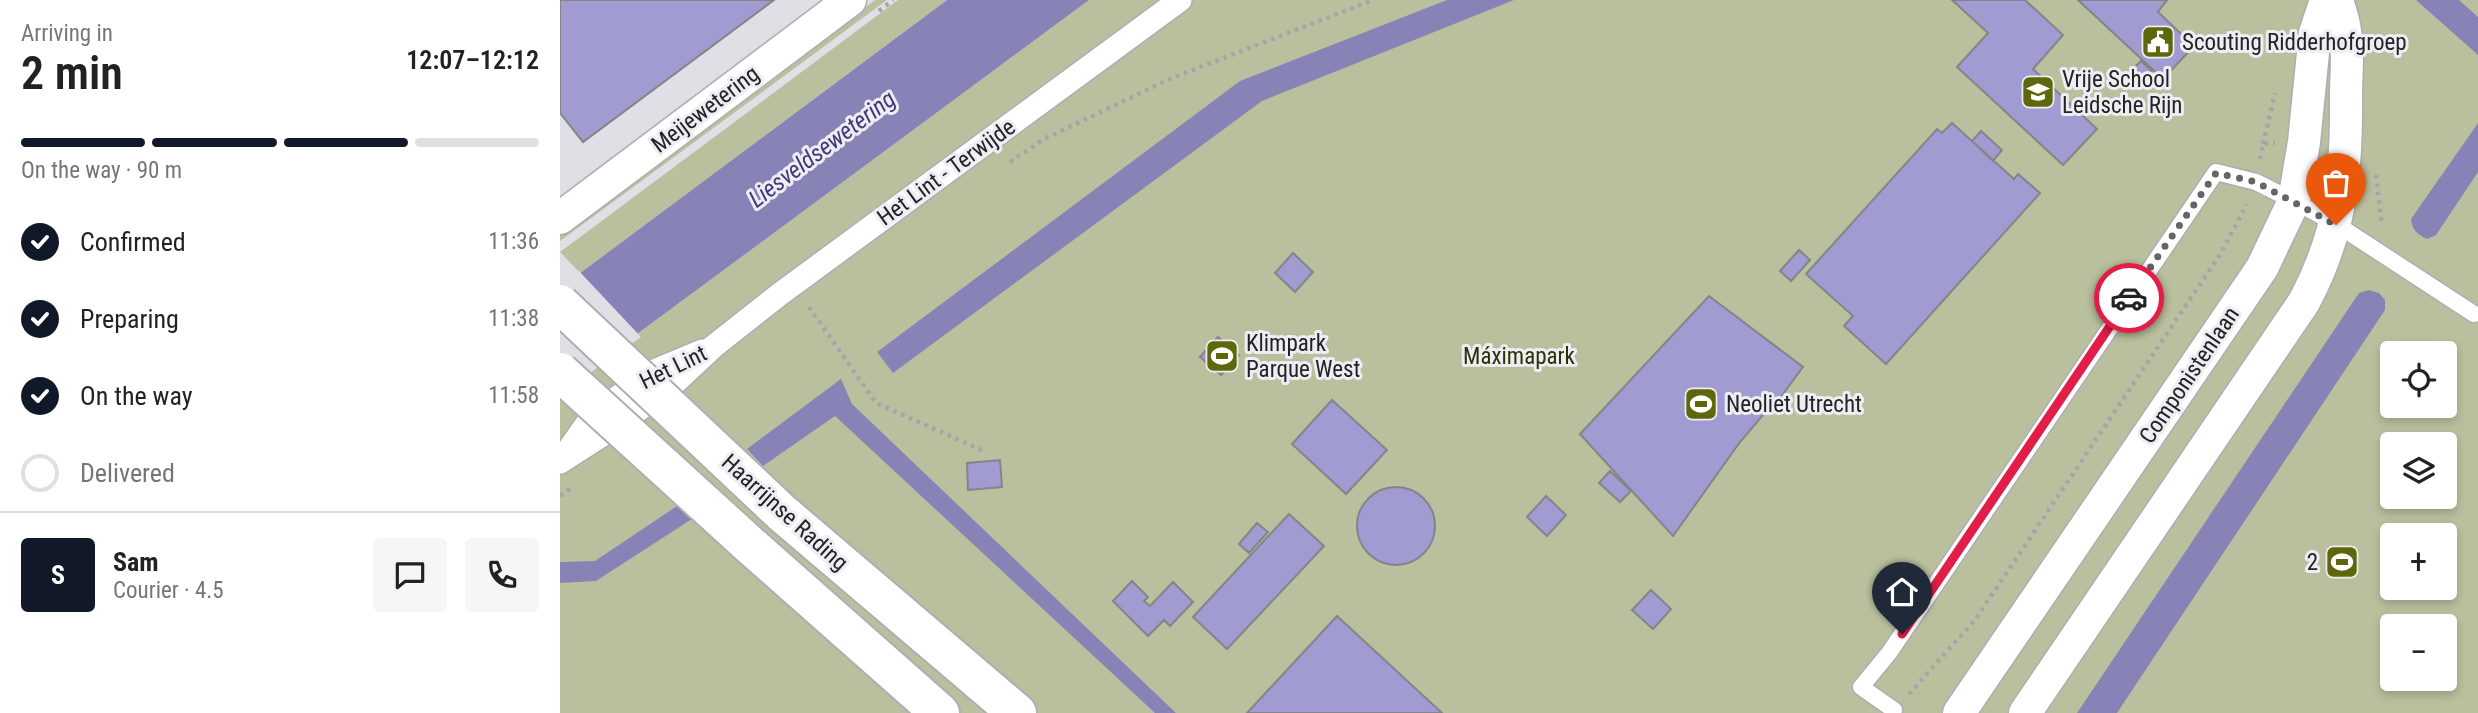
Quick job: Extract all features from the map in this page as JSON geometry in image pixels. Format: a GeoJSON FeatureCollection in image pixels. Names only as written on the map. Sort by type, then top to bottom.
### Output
{"type":"FeatureCollection","features":[{"type":"Feature","properties":{"kind":"main road","name":"Haarrijnse Rading"},"geometry":{"type":"LineString","coordinates":[[560,304],[782,513],[1017,713]]}},
{"type":"Feature","properties":{"kind":"main road","name":"Haarrijnse Rading"},"geometry":{"type":"LineString","coordinates":[[560,372],[940,713]]}},
{"type":"Feature","properties":{"kind":"street","name":"Meijewetering"},"geometry":{"type":"LineString","coordinates":[[560,218],[850,0]]}},
{"type":"Feature","properties":{"kind":"street","name":"Het Lint - Terwijde"},"geometry":{"type":"LineString","coordinates":[[714,345],[1181,0]]}},
{"type":"Feature","properties":{"kind":"street","name":"Componistenlaan"},"geometry":{"type":"LineString","coordinates":[[1959,713],[2262,268],[2294,201],[2304,142],[2315,33],[2326,0]]}},
{"type":"Feature","properties":{"kind":"street"},"geometry":{"type":"LineString","coordinates":[[2025,713],[2304,302],[2320,272],[2336,225],[2343,189],[2347,142],[2346,32],[2337,0]]}},
{"type":"Feature","properties":{"kind":"street","name":"Het Lint"},"geometry":{"type":"LineString","coordinates":[[560,461],[670,388],[714,345]]}},
{"type":"Feature","properties":{"kind":"lane"},"geometry":{"type":"LineString","coordinates":[[1894,712],[1861,687],[1889,653],[2208,181],[2216,173],[2256,182],[2294,201],[2474,314]]}},
{"type":"Feature","properties":{"kind":"path"},"geometry":{"type":"LineString","coordinates":[[1010,162],[1044,139],[1172,78],[1373,0]]}},
{"type":"Feature","properties":{"kind":"path"},"geometry":{"type":"LineString","coordinates":[[780,294],[807,303],[876,403],[986,452]]}},
{"type":"Feature","properties":{"kind":"path"},"geometry":{"type":"LineString","coordinates":[[560,496],[581,480]]}},
{"type":"Feature","properties":{"kind":"green space"},"geometry":{"type":"Polygon","coordinates":[[[875,0],[887,0],[560,241],[560,232],[875,0]]]}},
{"type":"Feature","properties":{"kind":"green space"},"geometry":{"type":"Polygon","coordinates":[[[898,0],[947,0],[580,273],[560,252],[898,0]]]}},
{"type":"Feature","properties":{"kind":"green space","name":"Máximapark"},"geometry":{"type":"Polygon","coordinates":[[[1089,0],[2478,0],[2478,713],[560,713],[560,391],[1089,0]]]}},
{"type":"Feature","properties":{"kind":"water","name":"Liesveldsewetering"},"geometry":{"type":"Polygon","coordinates":[[[947,0],[1089,0],[560,391],[560,288],[947,0]]]}},
{"type":"Feature","properties":{"kind":"water"},"geometry":{"type":"Polygon","coordinates":[[[1447,0],[1514,0],[1262,101],[893,373],[877,352],[1240,81],[1447,0]]]}},
{"type":"Feature","properties":{"kind":"water"},"geometry":{"type":"Polygon","coordinates":[[[2416,0],[2459,0],[2478,17],[2478,55],[2416,0]]]}},
{"type":"Feature","properties":{"kind":"water"},"geometry":{"type":"Polygon","coordinates":[[[2478,123],[2478,172],[2436,235],[2427,239],[2416,231],[2411,219],[2478,123]]]}},
{"type":"Feature","properties":{"kind":"water"},"geometry":{"type":"Polygon","coordinates":[[[2369,290],[2379,293],[2385,300],[2385,310],[2117,713],[2077,713],[2359,293],[2369,290]]]}},
{"type":"Feature","properties":{"kind":"water"},"geometry":{"type":"Polygon","coordinates":[[[841,379],[852,404],[1176,713],[1155,713],[835,416],[763,466],[747,449],[841,379]]]}},
{"type":"Feature","properties":{"kind":"water"},"geometry":{"type":"Polygon","coordinates":[[[677,506],[692,519],[596,581],[560,583],[560,562],[595,561],[677,506]]]}},
{"type":"Feature","properties":{"kind":"pier"},"geometry":{"type":"Polygon","coordinates":[[[578,270],[641,337],[560,394],[560,284],[578,270]]]}},
{"type":"Feature","properties":{"kind":"building"},"geometry":{"type":"Polygon","coordinates":[[[560,0],[774,0],[583,142],[560,113],[560,0]]]}},
{"type":"Feature","properties":{"kind":"building"},"geometry":{"type":"Polygon","coordinates":[[[1952,0],[2025,0],[2063,35],[2033,69],[2097,129],[2063,165],[1957,67],[1988,33],[1952,0]]]}},
{"type":"Feature","properties":{"kind":"building"},"geometry":{"type":"Polygon","coordinates":[[[2078,0],[2167,0],[2158,12],[2194,46],[2163,79],[2078,0]]]}},
{"type":"Feature","properties":{"kind":"building"},"geometry":{"type":"Polygon","coordinates":[[[2141,61],[2152,71],[2145,78],[2134,68],[2141,61]]]}},
{"type":"Feature","properties":{"kind":"building"},"geometry":{"type":"Polygon","coordinates":[[[1952,123],[2014,179],[2018,174],[2040,193],[1886,364],[1844,326],[1853,316],[1806,274],[1937,129],[1942,133],[1952,123]]]}},
{"type":"Feature","properties":{"kind":"building"},"geometry":{"type":"Polygon","coordinates":[[[1981,131],[2002,150],[1993,161],[1972,141],[1981,131]]]}},
{"type":"Feature","properties":{"kind":"building"},"geometry":{"type":"Polygon","coordinates":[[[1799,250],[1810,260],[1791,281],[1780,271],[1799,250]]]}},
{"type":"Feature","properties":{"kind":"building"},"geometry":{"type":"Polygon","coordinates":[[[1293,253],[1313,272],[1295,292],[1275,273],[1293,253]]]}},
{"type":"Feature","properties":{"kind":"building"},"geometry":{"type":"Polygon","coordinates":[[[1709,296],[1803,367],[1775,405],[1768,409],[1740,442],[1673,536],[1580,434],[1709,296]]]}},
{"type":"Feature","properties":{"kind":"building"},"geometry":{"type":"Polygon","coordinates":[[[1218,337],[1239,355],[1221,375],[1200,357],[1218,337]]]}},
{"type":"Feature","properties":{"kind":"building"},"geometry":{"type":"Polygon","coordinates":[[[1332,400],[1387,450],[1346,494],[1292,444],[1332,400]]]}},
{"type":"Feature","properties":{"kind":"building"},"geometry":{"type":"Polygon","coordinates":[[[1000,460],[1002,487],[968,490],[967,463],[1000,460]]]}},
{"type":"Feature","properties":{"kind":"building"},"geometry":{"type":"Polygon","coordinates":[[[1610,471],[1631,491],[1620,502],[1599,483],[1610,471]]]}},
{"type":"Feature","properties":{"kind":"building"},"geometry":{"type":"Polygon","coordinates":[[[1396,487],[1411,490],[1428,504],[1435,526],[1432,541],[1418,558],[1396,565],[1381,562],[1364,548],[1357,526],[1360,511],[1374,494],[1396,487]]]}},
{"type":"Feature","properties":{"kind":"building"},"geometry":{"type":"Polygon","coordinates":[[[1546,496],[1566,515],[1547,536],[1527,517],[1546,496]]]}},
{"type":"Feature","properties":{"kind":"building"},"geometry":{"type":"Polygon","coordinates":[[[1289,514],[1324,546],[1227,649],[1193,617],[1289,514]]]}},
{"type":"Feature","properties":{"kind":"building"},"geometry":{"type":"Polygon","coordinates":[[[1257,523],[1268,532],[1249,553],[1239,544],[1257,523]]]}},
{"type":"Feature","properties":{"kind":"building"},"geometry":{"type":"Polygon","coordinates":[[[1132,581],[1148,597],[1144,601],[1150,606],[1173,582],[1193,602],[1170,626],[1164,620],[1148,636],[1113,601],[1132,581]]]}},
{"type":"Feature","properties":{"kind":"building"},"geometry":{"type":"Polygon","coordinates":[[[1651,590],[1671,609],[1653,629],[1632,610],[1651,590]]]}},
{"type":"Feature","properties":{"kind":"building"},"geometry":{"type":"Polygon","coordinates":[[[1337,616],[1442,713],[1247,713],[1337,616]]]}},
{"type":"Feature","properties":{"kind":"way so far"},"geometry":{"type":"LineString","coordinates":[[2129,298],[2216,173],[2256,182],[2336,225]]}},
{"type":"Feature","properties":{"kind":"place","name":"Scouting Ridderhofgroep"},"geometry":{"type":"Point","coordinates":[2158,42]}},
{"type":"Feature","properties":{"kind":"place","name":"Vrije School Leidsche Rijn"},"geometry":{"type":"Point","coordinates":[2038,92]}},
{"type":"Feature","properties":{"kind":"place","name":"Klimpark Parque West"},"geometry":{"type":"Point","coordinates":[1222,356]}},
{"type":"Feature","properties":{"kind":"place","name":"Neoliet Utrecht"},"geometry":{"type":"Point","coordinates":[1701,404]}},
{"type":"Feature","properties":{"kind":"place","name":"2"},"geometry":{"type":"Point","coordinates":[2342,562]}},
{"type":"Feature","properties":{"kind":"route"},"geometry":{"type":"LineString","coordinates":[[1902,634],[2129,298]]}}]}
